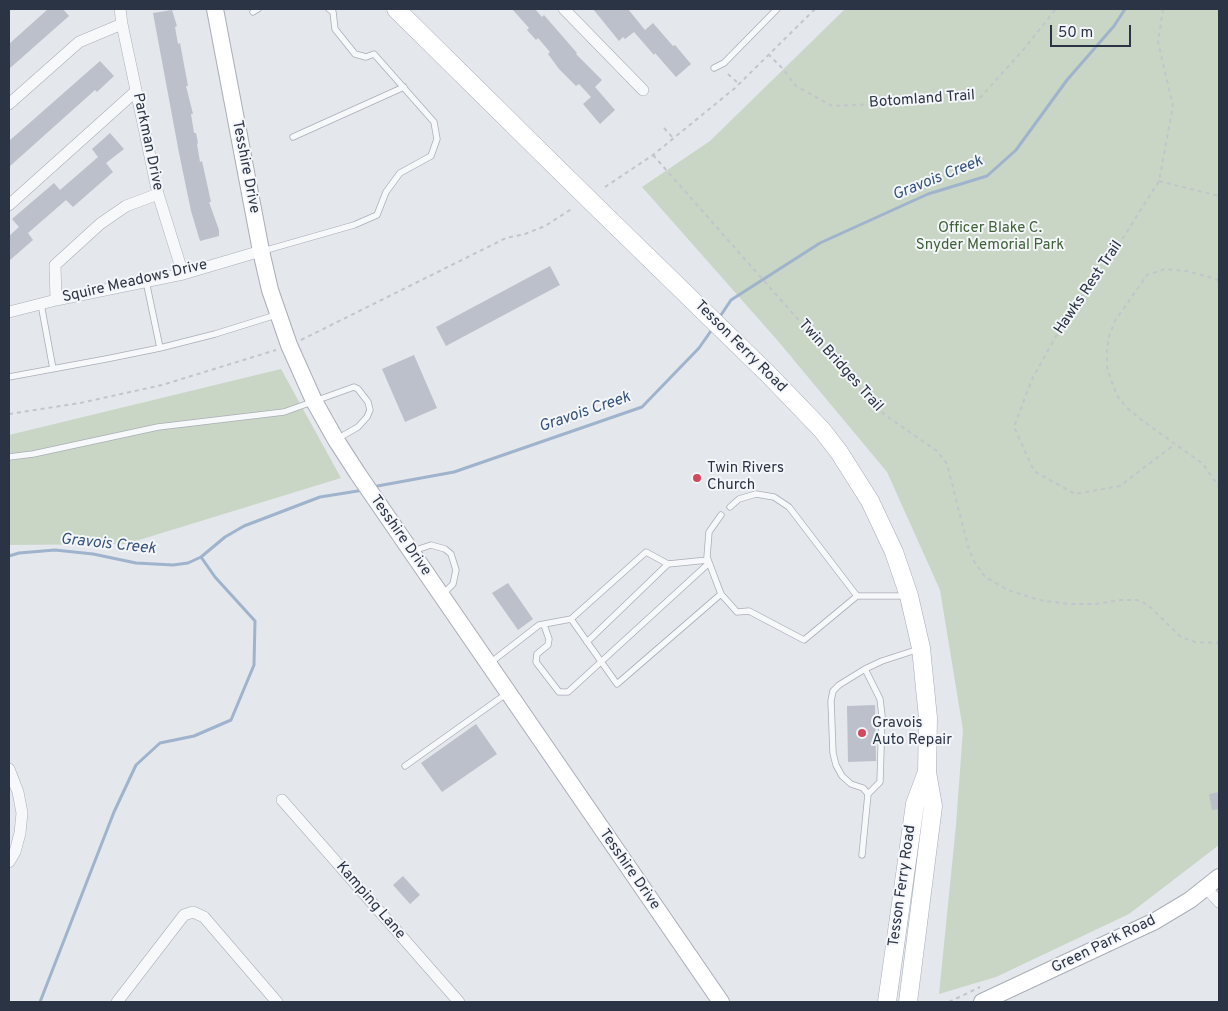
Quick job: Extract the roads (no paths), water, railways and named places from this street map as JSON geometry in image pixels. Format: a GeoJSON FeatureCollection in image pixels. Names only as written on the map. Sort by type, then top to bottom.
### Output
{"type":"FeatureCollection","features":[{"type":"Feature","properties":{"kind":"main road","name":"Tesson Ferry Road"},"geometry":{"type":"LineString","coordinates":[[402,12],[611,221],[769,375],[822,430],[858,481],[883,526],[909,596],[921,648],[928,718],[927,772],[933,806],[909,1001]]}},
{"type":"Feature","properties":{"kind":"main road","name":"Tesson Ferry Road"},"geometry":{"type":"LineString","coordinates":[[887,1002],[915,804],[927,772]]}},
{"type":"Feature","properties":{"kind":"street","name":"Parkman Drive"},"geometry":{"type":"LineString","coordinates":[[120,9],[158,194],[183,274]]}},
{"type":"Feature","properties":{"kind":"street","name":"Tesshire Drive"},"geometry":{"type":"LineString","coordinates":[[215,9],[260,251],[278,315],[314,401],[336,440],[385,514],[721,1002]]}},
{"type":"Feature","properties":{"kind":"street"},"geometry":{"type":"LineString","coordinates":[[564,9],[643,90]]}},
{"type":"Feature","properties":{"kind":"street"},"geometry":{"type":"LineString","coordinates":[[9,104],[79,42],[122,24]]}},
{"type":"Feature","properties":{"kind":"street"},"geometry":{"type":"LineString","coordinates":[[9,206],[136,91]]}},
{"type":"Feature","properties":{"kind":"street"},"geometry":{"type":"LineString","coordinates":[[56,300],[55,265],[100,224],[126,206],[158,194]]}},
{"type":"Feature","properties":{"kind":"street","name":"Squire Meadows Drive"},"geometry":{"type":"LineString","coordinates":[[9,312],[56,300],[183,274],[260,251]]}},
{"type":"Feature","properties":{"kind":"street"},"geometry":{"type":"LineString","coordinates":[[9,770],[18,792],[22,812],[20,833],[15,852],[9,862]]}},
{"type":"Feature","properties":{"kind":"street","name":"Kamping Lane"},"geometry":{"type":"LineString","coordinates":[[282,800],[458,1002]]}},
{"type":"Feature","properties":{"kind":"street","name":"Green Park Road"},"geometry":{"type":"LineString","coordinates":[[982,1002],[1142,928],[1178,907],[1219,877]]}},
{"type":"Feature","properties":{"kind":"street"},"geometry":{"type":"LineString","coordinates":[[1206,888],[1219,902]]}},
{"type":"Feature","properties":{"kind":"street"},"geometry":{"type":"LineString","coordinates":[[116,1002],[184,915],[192,912],[204,917],[277,1002]]}},
{"type":"Feature","properties":{"kind":"lane"},"geometry":{"type":"LineString","coordinates":[[260,251],[354,225],[377,215],[386,192],[400,173],[431,156],[437,139],[434,122],[374,54],[366,57],[355,54],[335,29],[333,12],[330,9]]}},
{"type":"Feature","properties":{"kind":"lane"},"geometry":{"type":"LineString","coordinates":[[714,68],[724,63],[777,9]]}},
{"type":"Feature","properties":{"kind":"lane"},"geometry":{"type":"LineString","coordinates":[[294,138],[404,87]]}},
{"type":"Feature","properties":{"kind":"lane"},"geometry":{"type":"LineString","coordinates":[[146,281],[160,348]]}},
{"type":"Feature","properties":{"kind":"lane"},"geometry":{"type":"LineString","coordinates":[[41,304],[53,369]]}},
{"type":"Feature","properties":{"kind":"lane"},"geometry":{"type":"LineString","coordinates":[[9,377],[160,348],[278,315]]}},
{"type":"Feature","properties":{"kind":"lane"},"geometry":{"type":"LineString","coordinates":[[9,457],[33,454],[158,427],[284,412],[354,387],[363,393],[370,410],[364,422],[358,428],[336,440]]}},
{"type":"Feature","properties":{"kind":"lane"},"geometry":{"type":"LineString","coordinates":[[730,507],[739,499],[756,494],[774,497],[789,507],[857,596]]}},
{"type":"Feature","properties":{"kind":"lane"},"geometry":{"type":"LineString","coordinates":[[721,515],[709,532],[708,560],[721,594],[736,612],[749,611],[804,640],[857,596],[909,596]]}},
{"type":"Feature","properties":{"kind":"lane"},"geometry":{"type":"LineString","coordinates":[[411,552],[431,545],[444,548],[451,554],[456,570],[453,584],[442,596]]}},
{"type":"Feature","properties":{"kind":"lane"},"geometry":{"type":"LineString","coordinates":[[489,664],[539,626],[571,619],[646,552],[668,564],[708,560]]}},
{"type":"Feature","properties":{"kind":"lane"},"geometry":{"type":"LineString","coordinates":[[544,624],[549,639],[548,645],[537,654],[536,662],[559,692],[568,692],[708,560]]}},
{"type":"Feature","properties":{"kind":"lane"},"geometry":{"type":"LineString","coordinates":[[587,642],[668,564]]}},
{"type":"Feature","properties":{"kind":"lane"},"geometry":{"type":"LineString","coordinates":[[571,619],[616,684],[721,594]]}},
{"type":"Feature","properties":{"kind":"lane"},"geometry":{"type":"LineString","coordinates":[[868,794],[863,788],[851,784],[842,776],[836,765],[833,753],[831,702],[833,691],[839,685],[865,669],[882,661],[921,648]]}},
{"type":"Feature","properties":{"kind":"lane"},"geometry":{"type":"LineString","coordinates":[[862,855],[868,794],[880,782],[882,716],[880,698],[865,669]]}},
{"type":"Feature","properties":{"kind":"lane"},"geometry":{"type":"LineString","coordinates":[[405,766],[508,692]]}},
{"type":"Feature","properties":{"kind":"waterway","name":"Gravois Creek"},"geometry":{"type":"LineString","coordinates":[[719,318],[731,300],[820,243],[928,194],[987,176],[1016,150],[1067,80],[1114,26],[1125,9]]}},
{"type":"Feature","properties":{"kind":"waterway","name":"Gravois Creek"},"geometry":{"type":"LineString","coordinates":[[372,487],[454,472],[642,407],[699,348],[713,328]]}},
{"type":"Feature","properties":{"kind":"waterway","name":"Gravois Creek"},"geometry":{"type":"LineString","coordinates":[[9,556],[19,553],[55,550],[93,554],[136,563],[173,565],[188,563],[201,557],[225,537],[244,526],[320,497],[364,490]]}},
{"type":"Feature","properties":{"kind":"waterway"},"geometry":{"type":"LineString","coordinates":[[40,1002],[114,812],[136,765],[160,743],[194,736],[231,720],[254,665],[255,621],[215,577],[201,557]]}},
{"type":"Feature","properties":{"kind":"place","name":"Twin Rivers Church"},"geometry":{"type":"Point","coordinates":[697,478]}},
{"type":"Feature","properties":{"kind":"place","name":"Gravois Auto Repair"},"geometry":{"type":"Point","coordinates":[862,733]}},
{"type":"Feature","properties":{"kind":"park label","name":"Officer Blake C. Snyder Memorial Park"},"geometry":{"type":"Point","coordinates":[990,238]}}]}
